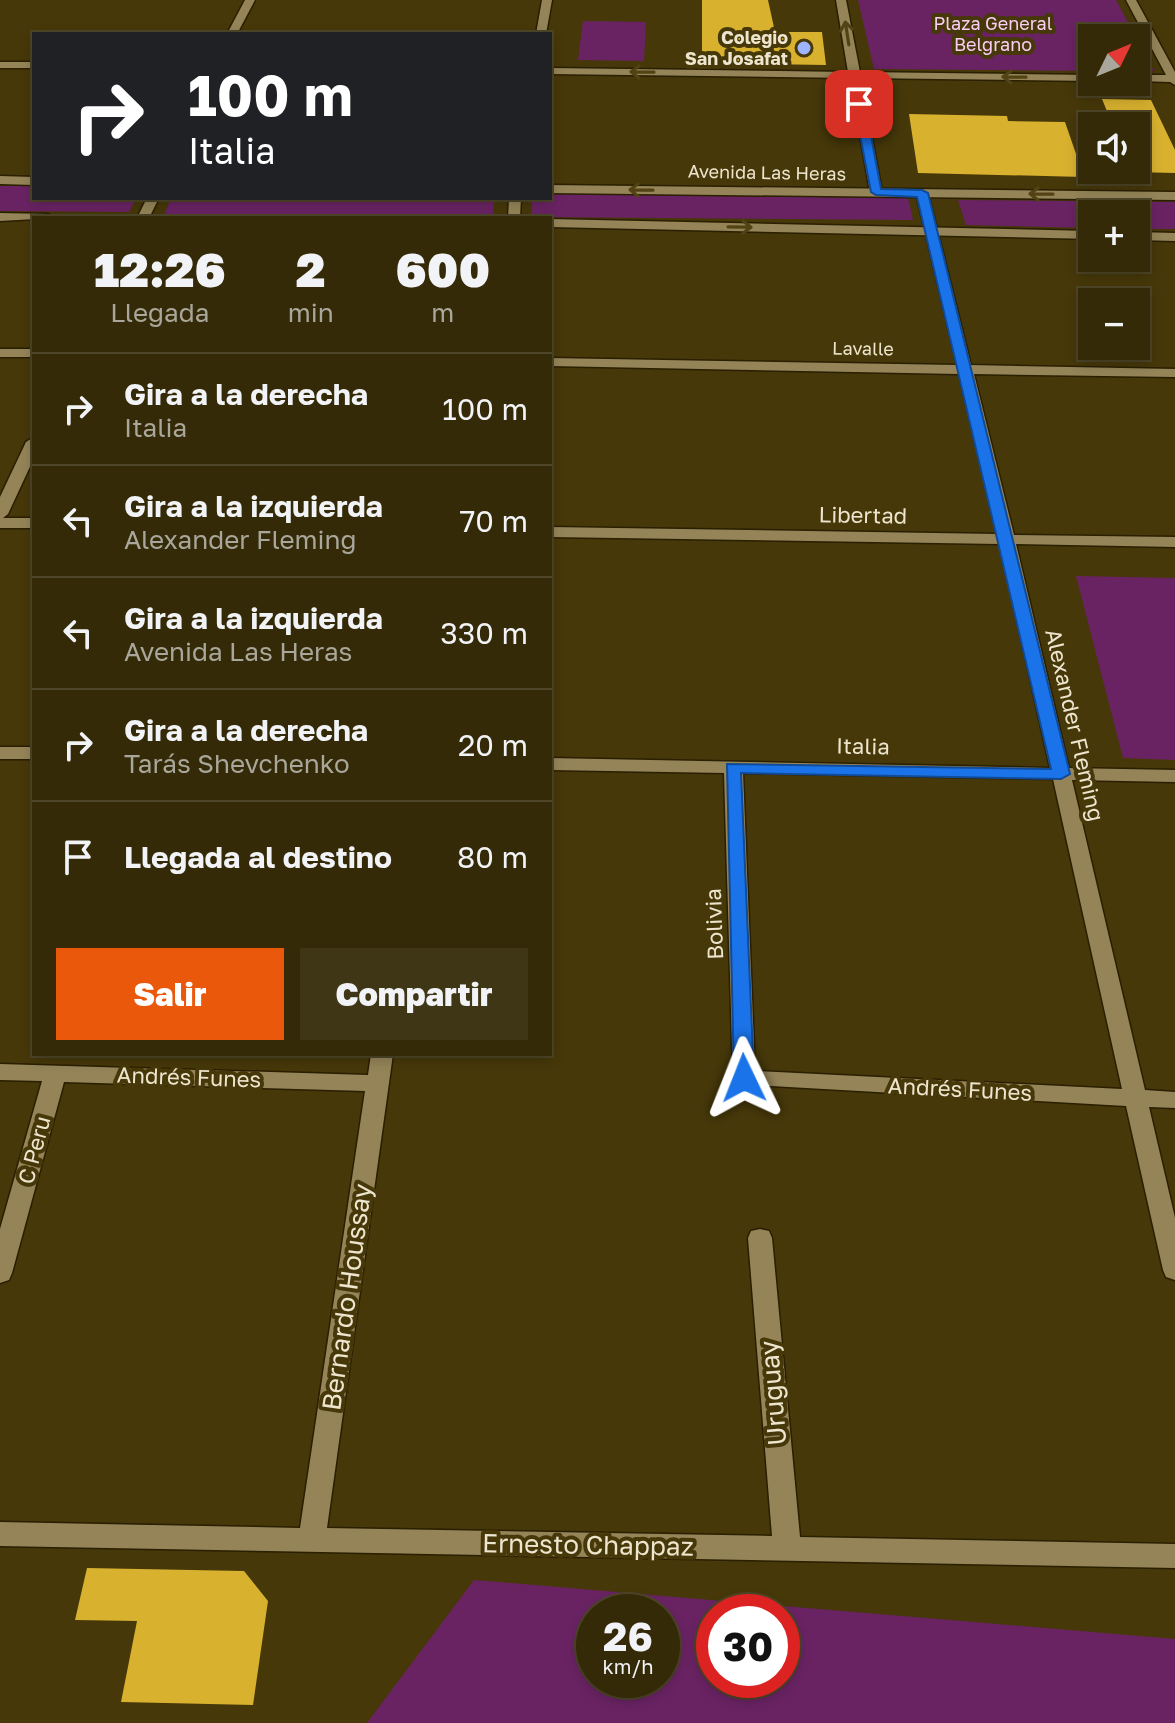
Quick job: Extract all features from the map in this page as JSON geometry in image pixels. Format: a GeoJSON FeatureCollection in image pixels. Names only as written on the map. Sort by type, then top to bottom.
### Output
{"type":"FeatureCollection","features":[{"type":"Feature","properties":{"kind":"street"},"geometry":{"type":"LineString","coordinates":[[233,32],[250,0]]}},
{"type":"Feature","properties":{"kind":"street"},"geometry":{"type":"LineString","coordinates":[[541,32],[547,0]]}},
{"type":"Feature","properties":{"kind":"street"},"geometry":{"type":"LineString","coordinates":[[841,0],[876,192]]}},
{"type":"Feature","properties":{"kind":"street"},"geometry":{"type":"LineString","coordinates":[[1131,0],[1174,80]]}},
{"type":"Feature","properties":{"kind":"street"},"geometry":{"type":"LineString","coordinates":[[0,65],[32,65]]}},
{"type":"Feature","properties":{"kind":"street"},"geometry":{"type":"LineString","coordinates":[[552,71],[1078,78]]}},
{"type":"Feature","properties":{"kind":"street"},"geometry":{"type":"LineString","coordinates":[[1150,79],[1174,80]]}},
{"type":"Feature","properties":{"kind":"street"},"geometry":{"type":"LineString","coordinates":[[0,180],[32,181]]}},
{"type":"Feature","properties":{"kind":"street","name":"Avenida Las Heras"},"geometry":{"type":"LineString","coordinates":[[552,189],[1175,196]]}},
{"type":"Feature","properties":{"kind":"street","name":"Alexander Fleming"},"geometry":{"type":"LineString","coordinates":[[922,193],[1007,540],[1175,1270]]}},
{"type":"Feature","properties":{"kind":"street"},"geometry":{"type":"LineString","coordinates":[[0,217],[32,218]]}},
{"type":"Feature","properties":{"kind":"street"},"geometry":{"type":"LineString","coordinates":[[552,223],[1078,235]]}},
{"type":"Feature","properties":{"kind":"street"},"geometry":{"type":"LineString","coordinates":[[1150,236],[1175,237]]}},
{"type":"Feature","properties":{"kind":"street"},"geometry":{"type":"LineString","coordinates":[[0,353],[32,353]]}},
{"type":"Feature","properties":{"kind":"street","name":"Lavalle"},"geometry":{"type":"LineString","coordinates":[[552,362],[1175,373]]}},
{"type":"Feature","properties":{"kind":"street"},"geometry":{"type":"LineString","coordinates":[[0,514],[32,446]]}},
{"type":"Feature","properties":{"kind":"street"},"geometry":{"type":"LineString","coordinates":[[0,523],[32,523]]}},
{"type":"Feature","properties":{"kind":"street","name":"Libertad"},"geometry":{"type":"LineString","coordinates":[[552,532],[1175,542]]}},
{"type":"Feature","properties":{"kind":"street"},"geometry":{"type":"LineString","coordinates":[[0,753],[32,753]]}},
{"type":"Feature","properties":{"kind":"street","name":"Italia"},"geometry":{"type":"LineString","coordinates":[[552,764],[1175,776]]}},
{"type":"Feature","properties":{"kind":"street","name":"Bolivia"},"geometry":{"type":"LineString","coordinates":[[733,768],[744,1078]]}},
{"type":"Feature","properties":{"kind":"street","name":"Bernardo Houssay"},"geometry":{"type":"LineString","coordinates":[[312,1540],[382,1056]]}},
{"type":"Feature","properties":{"kind":"street","name":"Andrés Funes"},"geometry":{"type":"LineString","coordinates":[[0,1072],[378,1083]]}},
{"type":"Feature","properties":{"kind":"street","name":"C Peru"},"geometry":{"type":"LineString","coordinates":[[0,1273],[55,1073]]}},
{"type":"Feature","properties":{"kind":"street","name":"Andrés Funes"},"geometry":{"type":"LineString","coordinates":[[744,1078],[1175,1100]]}},
{"type":"Feature","properties":{"kind":"street","name":"Uruguay"},"geometry":{"type":"LineString","coordinates":[[760,1238],[787,1548]]}},
{"type":"Feature","properties":{"kind":"street","name":"Ernesto Chappaz"},"geometry":{"type":"LineString","coordinates":[[0,1534],[1175,1556]]}},
{"type":"Feature","properties":{"kind":"green space","name":"Plaza General Belgrano"},"geometry":{"type":"Polygon","coordinates":[[[858,0],[1116,0],[1129,24],[1078,24],[1078,71],[874,69],[858,0]]]}},
{"type":"Feature","properties":{"kind":"green space"},"geometry":{"type":"Polygon","coordinates":[[[583,21],[646,22],[644,61],[578,60],[583,21]]]}},
{"type":"Feature","properties":{"kind":"green space"},"geometry":{"type":"Polygon","coordinates":[[[0,186],[32,186],[32,200],[135,200],[129,212],[0,211],[0,186]]]}},
{"type":"Feature","properties":{"kind":"green space"},"geometry":{"type":"Polygon","coordinates":[[[552,194],[908,198],[913,220],[552,217],[531,216],[532,200],[552,200],[552,194]]]}},
{"type":"Feature","properties":{"kind":"green space"},"geometry":{"type":"Polygon","coordinates":[[[170,200],[494,200],[493,216],[164,215],[170,200]]]}},
{"type":"Feature","properties":{"kind":"green space"},"geometry":{"type":"Polygon","coordinates":[[[958,200],[1078,201],[1078,228],[966,225],[958,200]]]}},
{"type":"Feature","properties":{"kind":"green space"},"geometry":{"type":"Polygon","coordinates":[[[1150,202],[1175,202],[1175,229],[1150,229],[1150,202]]]}},
{"type":"Feature","properties":{"kind":"green space"},"geometry":{"type":"Polygon","coordinates":[[[1076,576],[1175,578],[1175,760],[1123,758],[1076,576]]]}},
{"type":"Feature","properties":{"kind":"green space"},"geometry":{"type":"Polygon","coordinates":[[[474,1580],[640,1594],[576,1594],[576,1698],[680,1698],[680,1597],[696,1599],[696,1698],[800,1698],[800,1607],[1175,1639],[1175,1723],[367,1723],[474,1580]]]}},
{"type":"Feature","properties":{"kind":"building"},"geometry":{"type":"Polygon","coordinates":[[[702,0],[768,0],[775,32],[822,32],[826,65],[702,63],[702,0]]]}},
{"type":"Feature","properties":{"kind":"building"},"geometry":{"type":"Polygon","coordinates":[[[1102,99],[1151,100],[1175,150],[1175,173],[1150,172],[1150,112],[1107,112],[1102,99]]]}},
{"type":"Feature","properties":{"kind":"building"},"geometry":{"type":"Polygon","coordinates":[[[909,114],[1007,116],[1008,121],[1065,122],[1078,160],[1078,177],[918,173],[909,114]]]}},
{"type":"Feature","properties":{"kind":"building"},"geometry":{"type":"Polygon","coordinates":[[[87,1568],[244,1571],[268,1601],[253,1705],[121,1702],[137,1621],[75,1620],[87,1568]]]}},
{"type":"Feature","properties":{"kind":"place","name":"Colegio San Josafat"},"geometry":{"type":"Point","coordinates":[804,48]}},
{"type":"Feature","properties":{"kind":"route"},"geometry":{"type":"LineString","coordinates":[[744,1078],[733,768],[1061,774],[922,193],[876,192],[859,104]]}}]}
